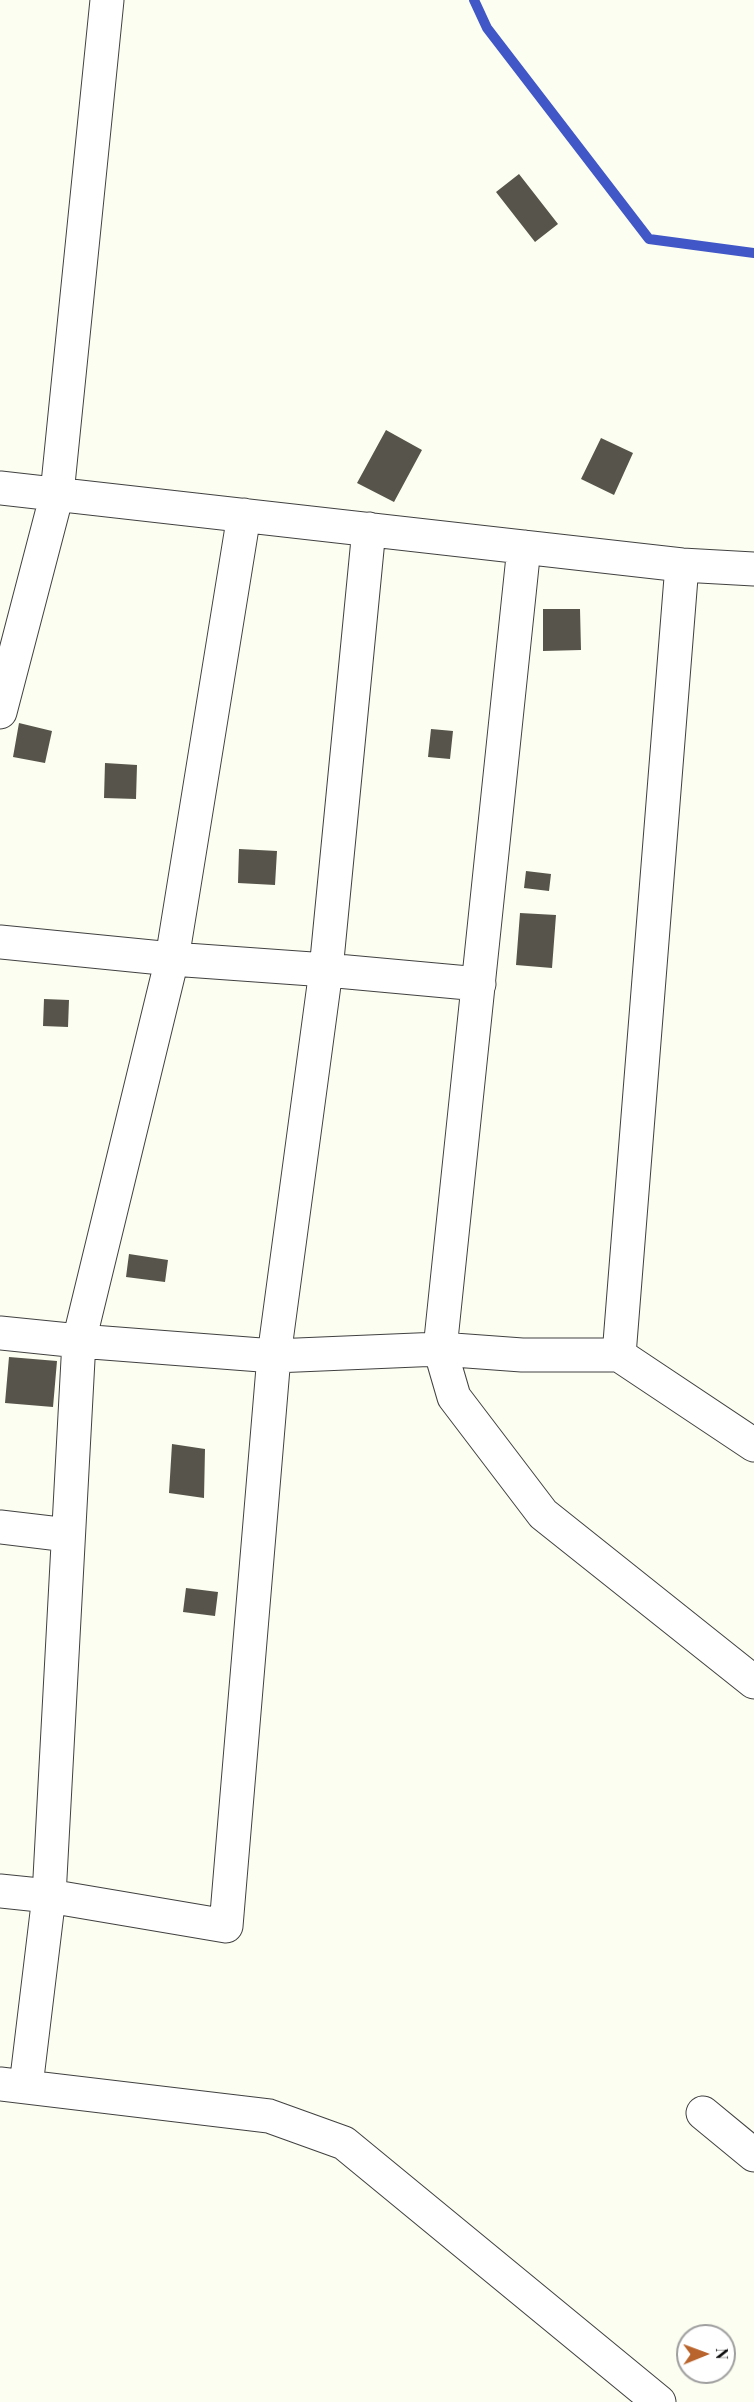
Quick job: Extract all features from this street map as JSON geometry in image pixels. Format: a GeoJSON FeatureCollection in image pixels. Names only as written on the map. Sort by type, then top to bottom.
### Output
{"type":"FeatureCollection","features":[{"type":"Feature","properties":{"kind":"street"},"geometry":{"type":"LineString","coordinates":[[0,712],[57,494],[107,0]]}},
{"type":"Feature","properties":{"kind":"street"},"geometry":{"type":"LineString","coordinates":[[0,488],[682,565],[754,569]]}},
{"type":"Feature","properties":{"kind":"street"},"geometry":{"type":"LineString","coordinates":[[244,516],[172,959],[78,1341],[49,1896],[13,2085],[269,2116],[344,2143],[659,2402]]}},
{"type":"Feature","properties":{"kind":"street"},"geometry":{"type":"LineString","coordinates":[[0,1891],[49,1896],[226,1926],[274,1356],[326,970],[369,529]]}},
{"type":"Feature","properties":{"kind":"street"},"geometry":{"type":"LineString","coordinates":[[524,547],[440,1349],[454,1397],[543,1514],[754,1682]]}},
{"type":"Feature","properties":{"kind":"street"},"geometry":{"type":"LineString","coordinates":[[620,1355],[682,565]]}},
{"type":"Feature","properties":{"kind":"street"},"geometry":{"type":"LineString","coordinates":[[0,942],[172,959],[479,984]]}},
{"type":"Feature","properties":{"kind":"street"},"geometry":{"type":"LineString","coordinates":[[0,1333],[274,1356],[440,1349],[522,1355],[620,1355],[754,1446]]}},
{"type":"Feature","properties":{"kind":"street"},"geometry":{"type":"LineString","coordinates":[[0,1527],[68,1534]]}},
{"type":"Feature","properties":{"kind":"street"},"geometry":{"type":"LineString","coordinates":[[703,2113],[754,2155]]}},
{"type":"Feature","properties":{"kind":"building"},"geometry":{"type":"Polygon","coordinates":[[[519,174],[558,224],[535,242],[496,192],[519,174]]]}},
{"type":"Feature","properties":{"kind":"building"},"geometry":{"type":"Polygon","coordinates":[[[386,430],[422,450],[394,502],[357,483],[386,430]]]}},
{"type":"Feature","properties":{"kind":"building"},"geometry":{"type":"Polygon","coordinates":[[[601,438],[633,453],[614,495],[581,479],[601,438]]]}},
{"type":"Feature","properties":{"kind":"building"},"geometry":{"type":"Polygon","coordinates":[[[543,609],[580,609],[581,650],[543,651],[543,609]]]}},
{"type":"Feature","properties":{"kind":"building"},"geometry":{"type":"Polygon","coordinates":[[[19,723],[52,731],[45,763],[13,757],[19,723]]]}},
{"type":"Feature","properties":{"kind":"building"},"geometry":{"type":"Polygon","coordinates":[[[431,729],[453,731],[450,759],[428,757],[431,729]]]}},
{"type":"Feature","properties":{"kind":"building"},"geometry":{"type":"Polygon","coordinates":[[[105,763],[137,765],[136,799],[104,798],[105,763]]]}},
{"type":"Feature","properties":{"kind":"building"},"geometry":{"type":"Polygon","coordinates":[[[239,849],[277,851],[275,885],[238,883],[239,849]]]}},
{"type":"Feature","properties":{"kind":"building"},"geometry":{"type":"Polygon","coordinates":[[[526,871],[551,874],[549,891],[524,888],[526,871]]]}},
{"type":"Feature","properties":{"kind":"building"},"geometry":{"type":"Polygon","coordinates":[[[520,913],[556,915],[552,968],[516,965],[520,913]]]}},
{"type":"Feature","properties":{"kind":"building"},"geometry":{"type":"Polygon","coordinates":[[[44,999],[69,1000],[68,1027],[43,1026],[44,999]]]}},
{"type":"Feature","properties":{"kind":"building"},"geometry":{"type":"Polygon","coordinates":[[[129,1254],[168,1260],[165,1282],[126,1277],[129,1254]]]}},
{"type":"Feature","properties":{"kind":"building"},"geometry":{"type":"Polygon","coordinates":[[[9,1357],[57,1361],[53,1407],[5,1403],[9,1357]]]}},
{"type":"Feature","properties":{"kind":"building"},"geometry":{"type":"Polygon","coordinates":[[[172,1444],[205,1449],[204,1498],[169,1493],[172,1444]]]}},
{"type":"Feature","properties":{"kind":"building"},"geometry":{"type":"Polygon","coordinates":[[[186,1588],[218,1592],[215,1616],[183,1612],[186,1588]]]}},
{"type":"Feature","properties":{"kind":"waterway"},"geometry":{"type":"LineString","coordinates":[[474,0],[487,28],[649,239],[754,253]]}}]}
